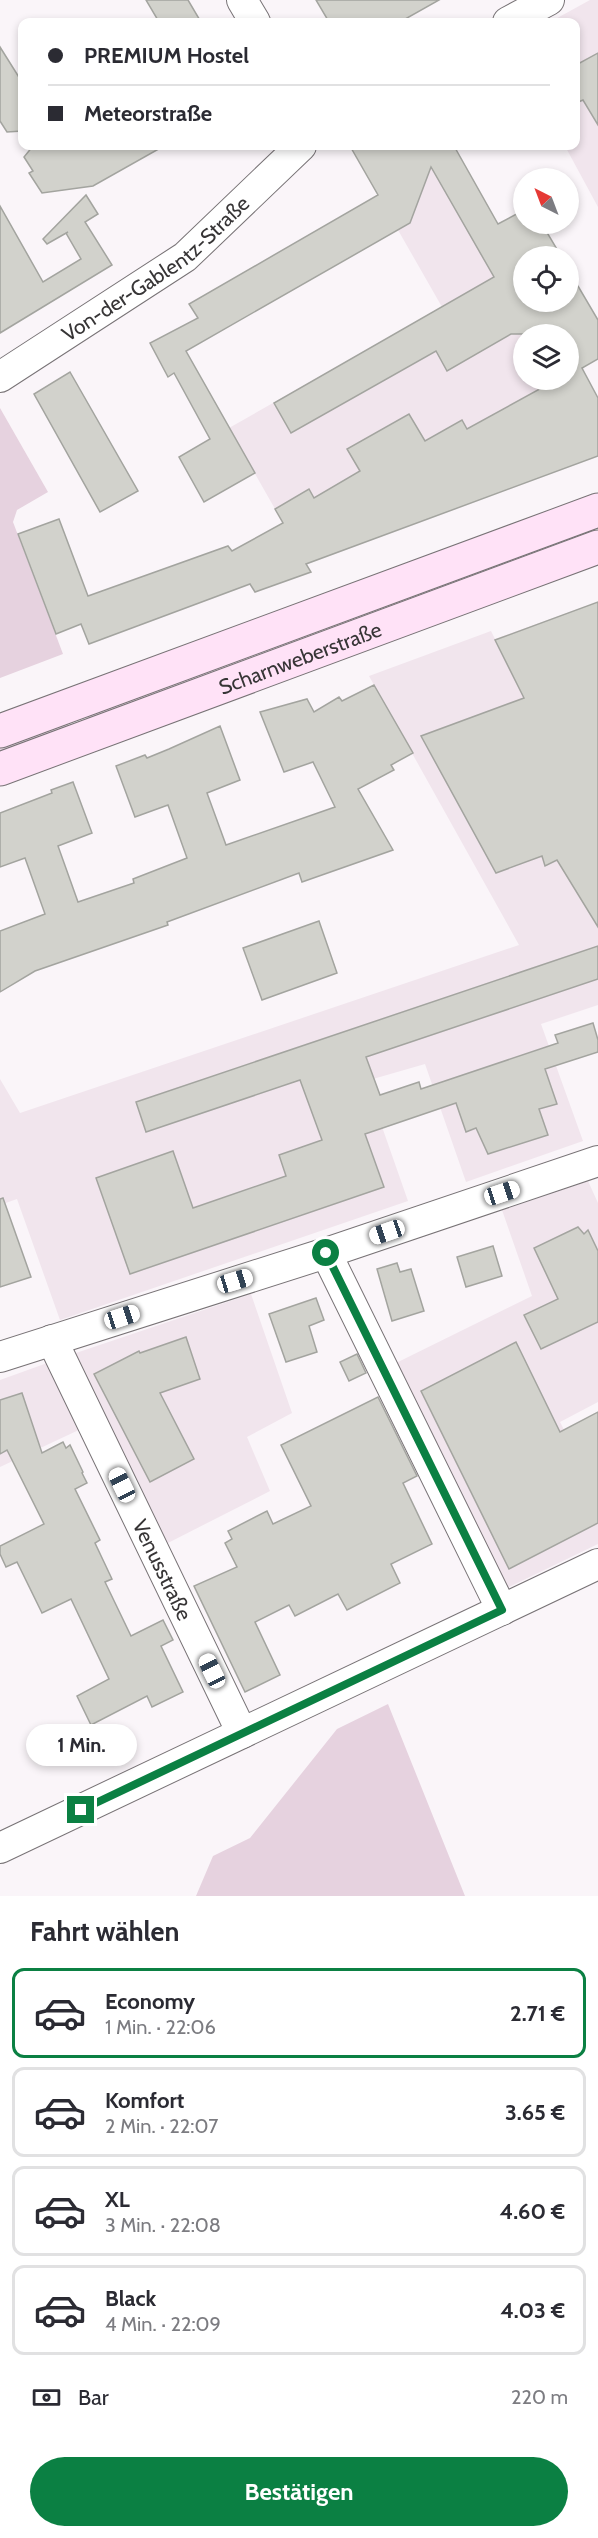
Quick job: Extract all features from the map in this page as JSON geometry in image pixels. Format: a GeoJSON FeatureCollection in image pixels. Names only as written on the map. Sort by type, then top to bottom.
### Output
{"type":"FeatureCollection","features":[{"type":"Feature","properties":{"kind":"main road","name":"Scharnweberstraße"},"geometry":{"type":"LineString","coordinates":[[0,731],[598,510]]}},
{"type":"Feature","properties":{"kind":"main road","name":"Scharnweberstraße"},"geometry":{"type":"LineString","coordinates":[[0,769],[598,547]]}},
{"type":"Feature","properties":{"kind":"street"},"geometry":{"type":"LineString","coordinates":[[242,0],[253,18]]}},
{"type":"Feature","properties":{"kind":"street"},"geometry":{"type":"LineString","coordinates":[[515,18],[549,0]]}},
{"type":"Feature","properties":{"kind":"street","name":"Von-der-Gablentz-Straße"},"geometry":{"type":"LineString","coordinates":[[0,377],[185,256],[297,150]]}},
{"type":"Feature","properties":{"kind":"street"},"geometry":{"type":"LineString","coordinates":[[0,1357],[595,1169]]}},
{"type":"Feature","properties":{"kind":"street"},"geometry":{"type":"LineString","coordinates":[[326,1253],[502,1610]]}},
{"type":"Feature","properties":{"kind":"street","name":"Venusstraße"},"geometry":{"type":"LineString","coordinates":[[52,1340],[242,1733]]}},
{"type":"Feature","properties":{"kind":"street"},"geometry":{"type":"LineString","coordinates":[[0,1848],[598,1564]]}},
{"type":"Feature","properties":{"kind":"shaded area"},"geometry":{"type":"Polygon","coordinates":[[[590,0],[598,0],[598,207],[579,168],[567,150],[580,150],[580,18],[557,18],[590,0]]]}},
{"type":"Feature","properties":{"kind":"shaded area"},"geometry":{"type":"Polygon","coordinates":[[[352,150],[456,150],[498,224],[513,269],[513,312],[549,312],[557,324],[513,324],[513,390],[579,390],[579,371],[582,368],[598,398],[598,456],[283,523],[229,428],[442,307],[352,150]]]}},
{"type":"Feature","properties":{"kind":"shaded area"},"geometry":{"type":"Polygon","coordinates":[[[0,408],[48,492],[17,510],[13,522],[63,654],[0,678],[0,408]]]}},
{"type":"Feature","properties":{"kind":"shaded area"},"geometry":{"type":"Polygon","coordinates":[[[509,558],[511,566],[89,722],[86,714],[509,558]]]}},
{"type":"Feature","properties":{"kind":"shaded area"},"geometry":{"type":"Polygon","coordinates":[[[598,602],[598,1005],[541,1024],[583,1141],[466,1182],[425,1064],[366,1081],[408,1201],[60,1320],[17,1199],[0,1205],[0,1079],[20,1113],[519,945],[369,676],[491,631],[495,639],[598,602]]]}},
{"type":"Feature","properties":{"kind":"shaded area"},"geometry":{"type":"Polygon","coordinates":[[[67,721],[70,729],[0,756],[0,746],[67,721]]]}},
{"type":"Feature","properties":{"kind":"shaded area"},"geometry":{"type":"Polygon","coordinates":[[[588,1181],[598,1203],[598,1402],[560,1422],[598,1497],[598,1544],[501,1591],[396,1363],[532,1296],[502,1210],[588,1181]]]}},
{"type":"Feature","properties":{"kind":"shaded area"},"geometry":{"type":"Polygon","coordinates":[[[251,1294],[292,1413],[247,1437],[270,1491],[164,1545],[70,1355],[251,1294]]]}},
{"type":"Feature","properties":{"kind":"shaded area"},"geometry":{"type":"Polygon","coordinates":[[[50,1362],[83,1428],[0,1467],[0,1380],[50,1362]]]}},
{"type":"Feature","properties":{"kind":"shaded area"},"geometry":{"type":"Polygon","coordinates":[[[388,1704],[465,1896],[196,1896],[213,1856],[250,1838],[337,1729],[388,1704]]]}},
{"type":"Feature","properties":{"kind":"building"},"geometry":{"type":"Polygon","coordinates":[[[146,0],[188,0],[199,18],[157,18],[146,0]]]}},
{"type":"Feature","properties":{"kind":"building"},"geometry":{"type":"Polygon","coordinates":[[[316,0],[439,0],[407,18],[327,18],[316,0]]]}},
{"type":"Feature","properties":{"kind":"building"},"geometry":{"type":"Polygon","coordinates":[[[0,47],[18,76],[18,131],[7,132],[0,121],[0,47]]]}},
{"type":"Feature","properties":{"kind":"building"},"geometry":{"type":"Polygon","coordinates":[[[598,53],[598,125],[583,100],[580,101],[580,63],[598,53]]]}},
{"type":"Feature","properties":{"kind":"building"},"geometry":{"type":"Polygon","coordinates":[[[30,150],[157,150],[93,186],[42,193],[29,173],[33,171],[24,157],[30,150]]]}},
{"type":"Feature","properties":{"kind":"building"},"geometry":{"type":"Polygon","coordinates":[[[352,150],[456,150],[498,224],[513,216],[513,234],[548,234],[555,246],[513,246],[513,312],[579,312],[579,288],[598,320],[598,359],[582,368],[598,398],[598,456],[306,564],[311,572],[255,592],[250,584],[89,644],[81,624],[56,634],[18,534],[59,519],[88,596],[228,546],[232,551],[283,523],[275,509],[309,489],[314,498],[360,471],[347,449],[409,414],[425,441],[462,420],[467,429],[538,390],[579,390],[579,324],[513,324],[513,334],[447,371],[436,351],[291,433],[274,403],[494,277],[431,167],[410,223],[186,351],[255,473],[204,502],[179,457],[210,439],[174,373],[168,377],[150,343],[198,318],[189,304],[378,195],[352,150]]]}},
{"type":"Feature","properties":{"kind":"building"},"geometry":{"type":"Polygon","coordinates":[[[86,195],[98,214],[85,222],[112,265],[0,333],[0,206],[43,282],[81,259],[66,233],[47,244],[43,239],[86,195]]]}},
{"type":"Feature","properties":{"kind":"building"},"geometry":{"type":"Polygon","coordinates":[[[70,372],[138,491],[100,512],[34,394],[70,372]]]}},
{"type":"Feature","properties":{"kind":"building"},"geometry":{"type":"Polygon","coordinates":[[[598,602],[598,927],[557,860],[545,866],[542,856],[496,873],[421,736],[524,698],[495,640],[598,602]]]}},
{"type":"Feature","properties":{"kind":"building"},"geometry":{"type":"Polygon","coordinates":[[[374,685],[413,753],[391,765],[394,770],[358,789],[393,850],[302,882],[299,873],[167,922],[168,925],[35,971],[0,992],[0,931],[45,914],[25,858],[0,867],[0,813],[52,793],[51,790],[73,782],[92,833],[58,846],[78,902],[134,883],[133,879],[187,858],[168,805],[135,817],[116,766],[145,755],[147,758],[220,726],[240,780],[207,793],[226,845],[335,807],[313,762],[284,772],[260,712],[307,699],[314,712],[339,697],[342,701],[374,685]]]}},
{"type":"Feature","properties":{"kind":"building"},"geometry":{"type":"Polygon","coordinates":[[[319,921],[337,973],[262,1000],[243,948],[319,921]]]}},
{"type":"Feature","properties":{"kind":"building"},"geometry":{"type":"Polygon","coordinates":[[[598,946],[598,979],[366,1057],[380,1095],[419,1082],[421,1089],[558,1043],[555,1035],[593,1023],[598,1040],[598,1052],[545,1069],[557,1104],[539,1109],[548,1135],[488,1154],[476,1128],[466,1132],[456,1103],[365,1134],[384,1187],[130,1274],[96,1178],[173,1151],[193,1208],[286,1176],[279,1155],[322,1140],[300,1080],[146,1132],[136,1102],[598,946]]]}},
{"type":"Feature","properties":{"kind":"building"},"geometry":{"type":"Polygon","coordinates":[[[3,1198],[31,1277],[0,1287],[0,1199],[3,1198]]]}},
{"type":"Feature","properties":{"kind":"building"},"geometry":{"type":"Polygon","coordinates":[[[578,1227],[584,1234],[588,1230],[598,1251],[598,1322],[541,1349],[524,1315],[558,1299],[534,1248],[578,1227]]]}},
{"type":"Feature","properties":{"kind":"building"},"geometry":{"type":"Polygon","coordinates":[[[493,1246],[502,1276],[466,1287],[457,1257],[493,1246]]]}},
{"type":"Feature","properties":{"kind":"building"},"geometry":{"type":"Polygon","coordinates":[[[397,1263],[400,1272],[411,1269],[424,1311],[392,1321],[377,1269],[397,1263]]]}},
{"type":"Feature","properties":{"kind":"building"},"geometry":{"type":"Polygon","coordinates":[[[316,1298],[324,1320],[309,1326],[317,1352],[286,1362],[269,1314],[316,1298]]]}},
{"type":"Feature","properties":{"kind":"building"},"geometry":{"type":"Polygon","coordinates":[[[186,1337],[200,1379],[160,1393],[194,1459],[150,1482],[94,1374],[139,1351],[140,1353],[186,1337]]]}},
{"type":"Feature","properties":{"kind":"building"},"geometry":{"type":"Polygon","coordinates":[[[516,1342],[560,1432],[598,1412],[598,1523],[509,1569],[421,1391],[516,1342]]]}},
{"type":"Feature","properties":{"kind":"building"},"geometry":{"type":"Polygon","coordinates":[[[357,1354],[366,1373],[349,1381],[340,1362],[357,1354]]]}},
{"type":"Feature","properties":{"kind":"building"},"geometry":{"type":"Polygon","coordinates":[[[22,1393],[42,1453],[63,1442],[66,1448],[70,1445],[83,1472],[87,1483],[75,1489],[100,1540],[95,1543],[112,1579],[105,1582],[131,1636],[163,1620],[173,1640],[161,1646],[183,1692],[152,1707],[147,1696],[91,1725],[77,1696],[109,1679],[71,1599],[42,1613],[17,1562],[6,1567],[0,1554],[0,1546],[44,1524],[7,1450],[0,1454],[0,1400],[22,1393]]]}},
{"type":"Feature","properties":{"kind":"building"},"geometry":{"type":"Polygon","coordinates":[[[378,1397],[417,1476],[403,1483],[432,1544],[391,1564],[400,1583],[347,1610],[338,1594],[295,1616],[289,1605],[255,1622],[280,1675],[245,1692],[194,1586],[237,1567],[225,1543],[232,1539],[228,1531],[267,1511],[273,1524],[311,1506],[281,1445],[378,1397]]]}},
{"type":"Feature","properties":{"kind":"route"},"geometry":{"type":"LineString","coordinates":[[81,1810],[502,1610],[326,1253]]}}]}
